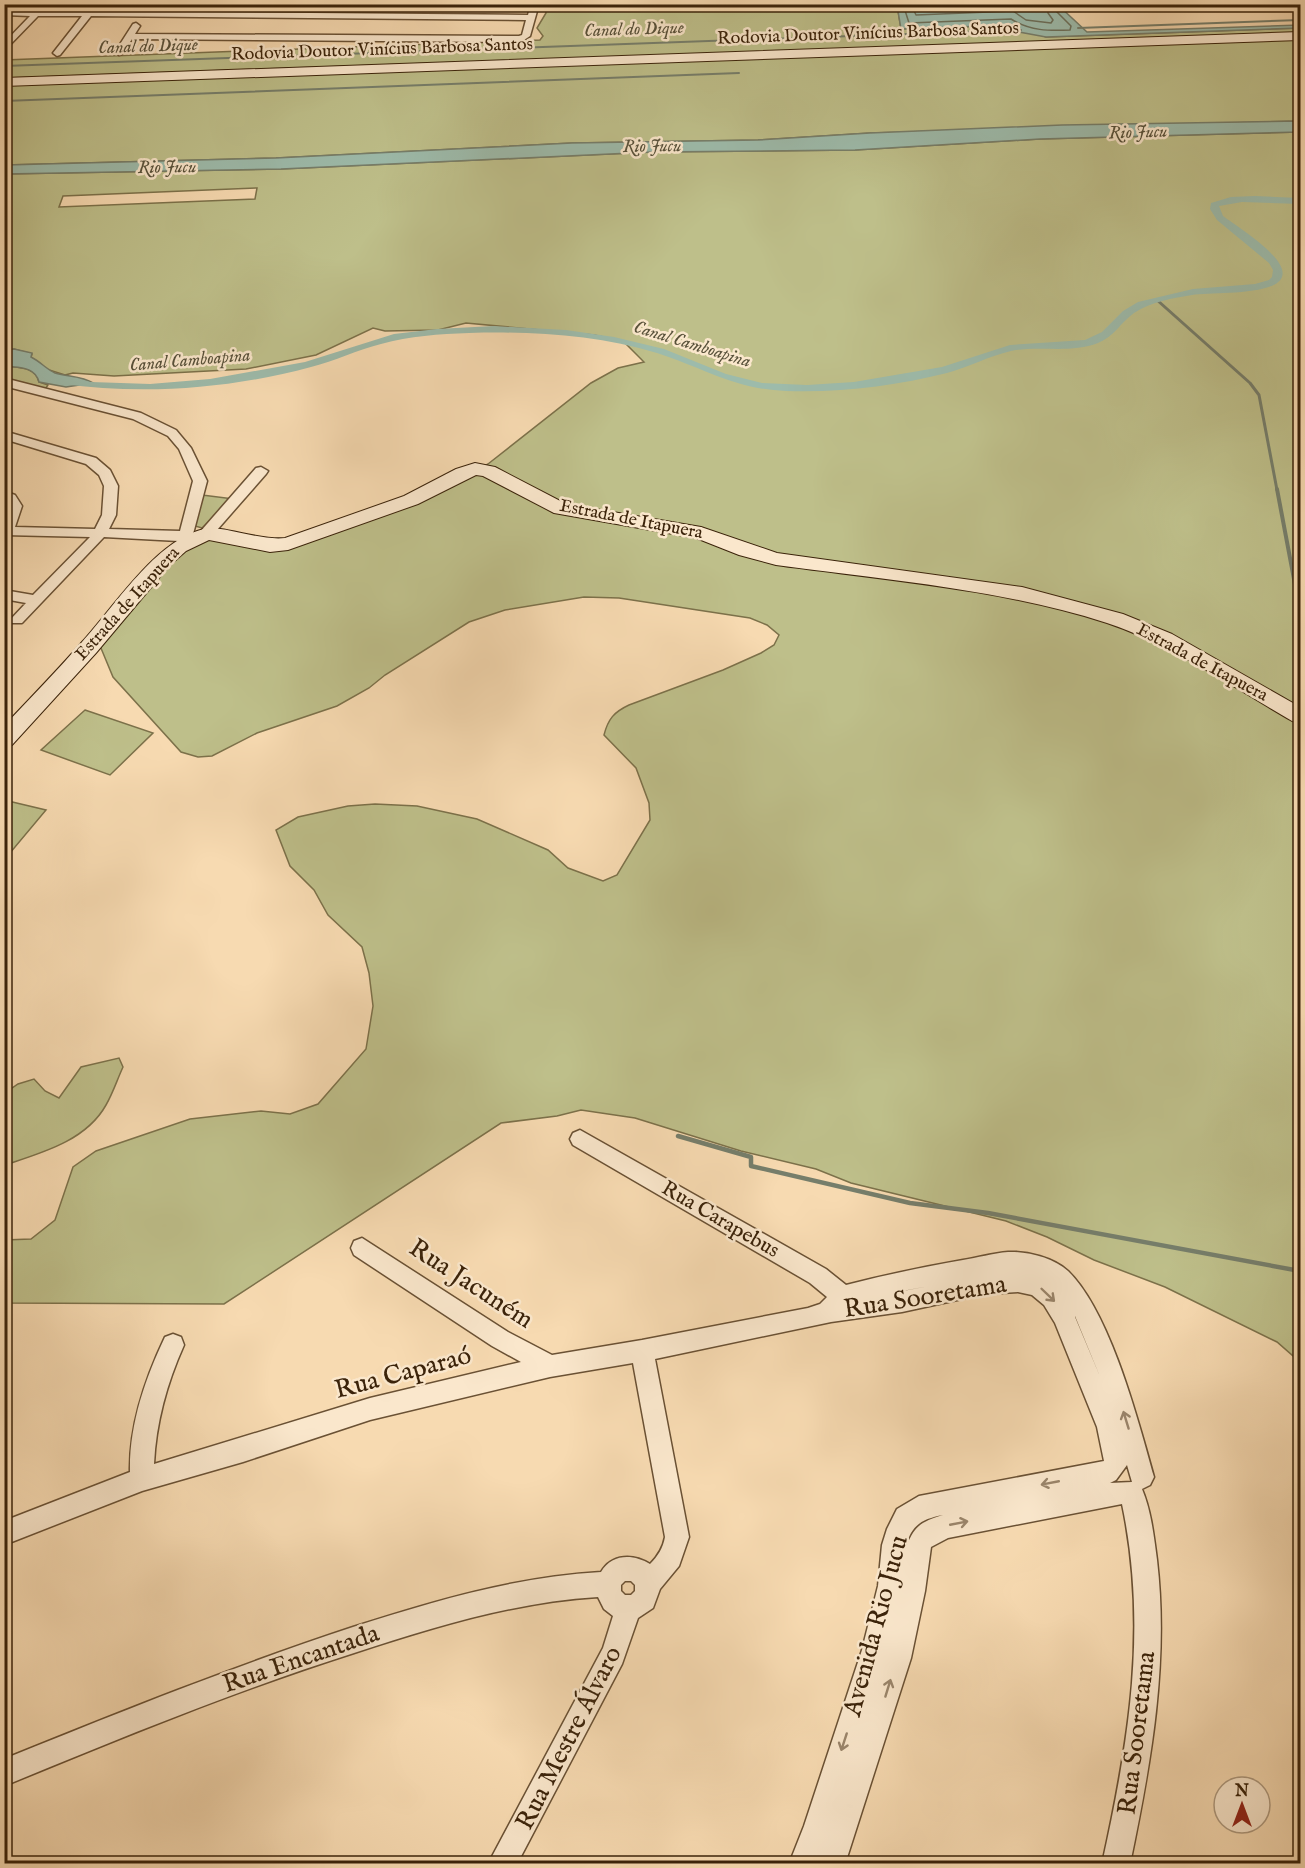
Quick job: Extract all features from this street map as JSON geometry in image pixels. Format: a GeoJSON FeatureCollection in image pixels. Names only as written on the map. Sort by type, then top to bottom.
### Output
{"type":"FeatureCollection","features":[{"type":"Feature","properties":{"kind":"main road","name":"Rodovia Doutor Vinícius Barbosa Santos"},"geometry":{"type":"LineString","coordinates":[[4,82],[1300,36]]}},
{"type":"Feature","properties":{"kind":"main road","name":"Estrada de Itapuera"},"geometry":{"type":"LineString","coordinates":[[4,740],[89,648],[162,562],[194,536],[219,535],[270,546],[288,544],[411,500],[463,473],[482,470],[561,508],[701,533],[746,551],[776,559],[1022,593],[1116,619],[1165,639],[1300,716]]}},
{"type":"Feature","properties":{"kind":"street"},"geometry":{"type":"LineString","coordinates":[[4,49],[44,4]]}},
{"type":"Feature","properties":{"kind":"street"},"geometry":{"type":"LineString","coordinates":[[57,54],[95,4]]}},
{"type":"Feature","properties":{"kind":"street"},"geometry":{"type":"LineString","coordinates":[[119,52],[151,4]]}},
{"type":"Feature","properties":{"kind":"street"},"geometry":{"type":"LineString","coordinates":[[207,15],[214,4]]}},
{"type":"Feature","properties":{"kind":"street"},"geometry":{"type":"LineString","coordinates":[[267,15],[273,4]]}},
{"type":"Feature","properties":{"kind":"street"},"geometry":{"type":"LineString","coordinates":[[332,27],[343,4]]}},
{"type":"Feature","properties":{"kind":"street"},"geometry":{"type":"LineString","coordinates":[[410,17],[415,4]]}},
{"type":"Feature","properties":{"kind":"street"},"geometry":{"type":"LineString","coordinates":[[474,17],[478,4]]}},
{"type":"Feature","properties":{"kind":"street"},"geometry":{"type":"LineString","coordinates":[[4,13],[267,15],[332,27],[521,39],[525,38],[535,4]]}},
{"type":"Feature","properties":{"kind":"street"},"geometry":{"type":"LineString","coordinates":[[129,36],[332,27],[410,17],[531,18]]}},
{"type":"Feature","properties":{"kind":"street"},"geometry":{"type":"LineString","coordinates":[[4,382],[137,416],[172,434],[185,448],[200,481],[194,536]]}},
{"type":"Feature","properties":{"kind":"street"},"geometry":{"type":"LineString","coordinates":[[4,435],[91,461],[101,469],[111,486],[111,508],[102,531],[16,620]]}},
{"type":"Feature","properties":{"kind":"street"},"geometry":{"type":"LineString","coordinates":[[4,495],[12,499],[16,506],[7,529],[194,536],[261,471]]}},
{"type":"Feature","properties":{"kind":"street"},"geometry":{"type":"LineString","coordinates":[[4,594],[36,600]]}},
{"type":"Feature","properties":{"kind":"street","name":"Rua Carapebus"},"geometry":{"type":"LineString","coordinates":[[580,1140],[818,1276],[840,1305]]}},
{"type":"Feature","properties":{"kind":"street","name":"Rua Jacuném"},"geometry":{"type":"LineString","coordinates":[[362,1248],[500,1339],[550,1365]]}},
{"type":"Feature","properties":{"kind":"street","name":"Rua Sooretama"},"geometry":{"type":"LineString","coordinates":[[840,1305],[897,1282],[1007,1262],[1044,1268],[1060,1278],[1073,1293],[1086,1315],[1124,1414],[1124,1479]]}},
{"type":"Feature","properties":{"kind":"street","name":"Rua Sooretama"},"geometry":{"type":"LineString","coordinates":[[840,1305],[1008,1282],[1027,1284],[1044,1290],[1064,1317],[1109,1427],[1138,1517],[1150,1621],[1146,1703],[1134,1784],[1116,1863]]}},
{"type":"Feature","properties":{"kind":"street","name":"Rua Caparaó"},"geometry":{"type":"LineString","coordinates":[[4,1533],[142,1479],[243,1450],[370,1409],[550,1365],[642,1351],[807,1318],[840,1305]]}},
{"type":"Feature","properties":{"kind":"street"},"geometry":{"type":"LineString","coordinates":[[142,1479],[140,1456],[157,1385],[173,1344]]}},
{"type":"Feature","properties":{"kind":"street"},"geometry":{"type":"LineString","coordinates":[[640,1576],[645,1596],[638,1605],[627,1608],[616,1605],[609,1596],[608,1584],[613,1574],[622,1568],[640,1576],[670,1563],[677,1537],[642,1351]]}},
{"type":"Feature","properties":{"kind":"street","name":"Avenida Rio Jucu"},"geometry":{"type":"LineString","coordinates":[[803,1863],[818,1826],[875,1650],[890,1586],[894,1545],[906,1518],[919,1508],[1124,1479]]}},
{"type":"Feature","properties":{"kind":"street","name":"Avenida Rio Jucu"},"geometry":{"type":"LineString","coordinates":[[831,1863],[898,1658],[913,1591],[917,1550],[922,1538],[932,1531],[948,1526],[1124,1479]]}},
{"type":"Feature","properties":{"kind":"street","name":"Rua Encantada"},"geometry":{"type":"LineString","coordinates":[[4,1773],[208,1691],[372,1634],[483,1602],[544,1589],[608,1584]]}},
{"type":"Feature","properties":{"kind":"street","name":"Rua Mestre Álvaro"},"geometry":{"type":"LineString","coordinates":[[502,1863],[613,1655],[623,1628],[627,1608]]}},
{"type":"Feature","properties":{"kind":"green space"},"geometry":{"type":"Polygon","coordinates":[[[545,4],[897,5],[901,29],[1012,25],[1046,37],[1300,28],[1300,33],[5,78],[4,60],[540,40],[543,36],[537,28],[546,13],[545,4]]]}},
{"type":"Feature","properties":{"kind":"green space"},"geometry":{"type":"Polygon","coordinates":[[[1300,38],[1300,121],[870,133],[758,140],[572,143],[276,158],[5,165],[4,82],[1300,38]]]}},
{"type":"Feature","properties":{"kind":"green space"},"geometry":{"type":"Polygon","coordinates":[[[1300,132],[1300,1362],[1277,1342],[1165,1287],[1094,1260],[1047,1237],[1006,1221],[851,1183],[816,1169],[741,1151],[635,1118],[581,1110],[557,1116],[501,1123],[224,1304],[5,1303],[4,1240],[31,1239],[55,1220],[73,1167],[96,1151],[190,1119],[261,1111],[290,1114],[318,1104],[366,1049],[373,1006],[369,973],[362,947],[328,915],[314,890],[290,866],[276,830],[298,817],[348,806],[375,804],[417,806],[477,819],[548,850],[568,868],[603,881],[617,875],[650,820],[649,803],[636,768],[604,735],[610,720],[619,710],[629,705],[723,670],[761,653],[774,645],[779,635],[767,625],[750,618],[619,598],[584,597],[505,610],[469,622],[385,675],[369,688],[337,706],[257,733],[212,756],[198,757],[181,752],[113,677],[98,641],[171,559],[211,536],[266,547],[452,487],[488,464],[591,383],[618,368],[644,362],[623,341],[594,335],[466,323],[438,330],[385,331],[373,328],[316,355],[246,369],[114,376],[73,373],[65,375],[46,369],[31,357],[32,354],[14,349],[5,350],[5,174],[281,169],[653,152],[855,150],[1040,139],[1300,132]],[[257,188],[63,196],[59,207],[255,199],[257,188]]]}},
{"type":"Feature","properties":{"kind":"green space"},"geometry":{"type":"Polygon","coordinates":[[[4,366],[30,370],[39,382],[48,385],[42,394],[5,384],[4,366]]]}},
{"type":"Feature","properties":{"kind":"green space"},"geometry":{"type":"Polygon","coordinates":[[[202,495],[234,499],[202,528],[195,526],[202,495]]]}},
{"type":"Feature","properties":{"kind":"green space"},"geometry":{"type":"Polygon","coordinates":[[[85,710],[153,733],[110,775],[41,750],[85,710]]]}},
{"type":"Feature","properties":{"kind":"green space"},"geometry":{"type":"Polygon","coordinates":[[[4,800],[46,810],[10,853],[5,852],[4,800]]]}},
{"type":"Feature","properties":{"kind":"green space"},"geometry":{"type":"Polygon","coordinates":[[[119,1058],[123,1067],[111,1096],[87,1128],[62,1144],[5,1165],[5,1093],[18,1084],[34,1079],[45,1091],[59,1098],[81,1067],[119,1058]]]}},
{"type":"Feature","properties":{"kind":"water"},"geometry":{"type":"Polygon","coordinates":[[[897,5],[1058,5],[1087,32],[1300,25],[1300,28],[1046,37],[1019,32],[1012,25],[901,29],[897,5]]]}},
{"type":"Feature","properties":{"kind":"water","name":"Rio Jucu"},"geometry":{"type":"Polygon","coordinates":[[[1300,121],[1300,132],[1040,139],[855,150],[653,152],[281,169],[4,174],[5,165],[276,158],[572,143],[758,140],[1062,125],[1300,121]]]}},
{"type":"Feature","properties":{"kind":"water"},"geometry":{"type":"Polygon","coordinates":[[[14,349],[32,353],[31,357],[55,373],[93,383],[66,387],[39,382],[30,370],[5,366],[5,350],[14,349]]]}},
{"type":"Feature","properties":{"kind":"waterway","name":"Canal do Dique"},"geometry":{"type":"LineString","coordinates":[[1078,28],[1300,20]]}},
{"type":"Feature","properties":{"kind":"waterway","name":"Canal do Dique"},"geometry":{"type":"LineString","coordinates":[[4,66],[1021,30]]}},
{"type":"Feature","properties":{"kind":"waterway"},"geometry":{"type":"LineString","coordinates":[[4,101],[739,73]]}},
{"type":"Feature","properties":{"kind":"waterway","name":"Canal Camboapina"},"geometry":{"type":"LineString","coordinates":[[62,381],[121,387],[210,383],[309,364],[372,343],[415,334],[494,330],[542,331],[614,340],[673,355],[722,376],[762,386],[807,388],[877,383],[945,370],[1010,348],[1087,343],[1106,335],[1127,313],[1142,305],[1193,292],[1255,287],[1272,282],[1277,278],[1278,270],[1273,261],[1220,218],[1215,212],[1214,205],[1242,199],[1300,201]]}},
{"type":"Feature","properties":{"kind":"waterway"},"geometry":{"type":"LineString","coordinates":[[1157,300],[1250,383],[1259,395],[1277,490]]}},
{"type":"Feature","properties":{"kind":"waterway"},"geometry":{"type":"LineString","coordinates":[[1277,489],[1300,611]]}},
{"type":"Feature","properties":{"kind":"waterway"},"geometry":{"type":"LineString","coordinates":[[678,1136],[751,1157],[751,1166],[910,1203],[988,1213],[1300,1271]]}}]}
